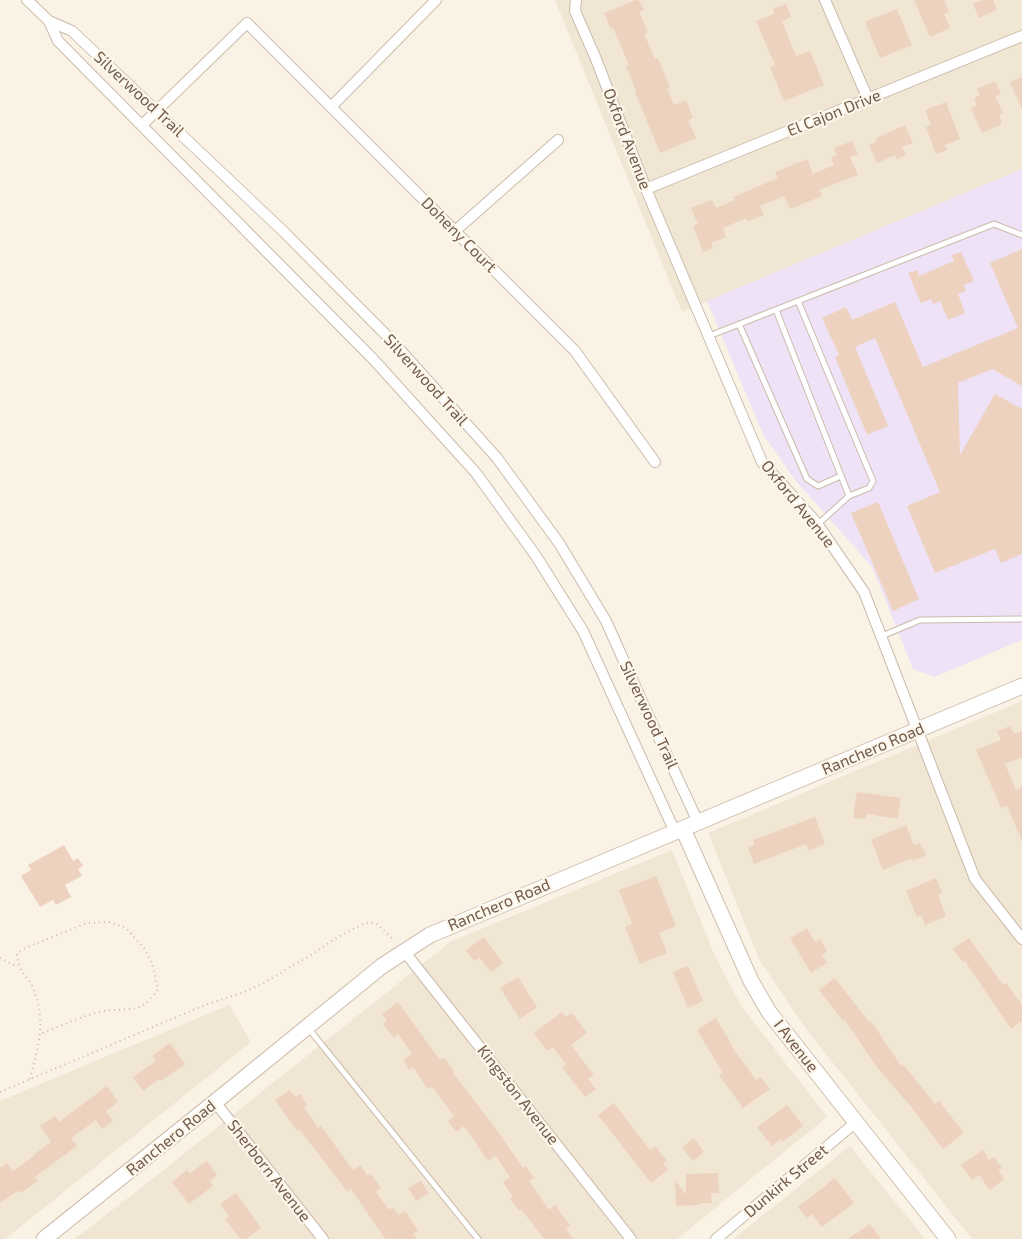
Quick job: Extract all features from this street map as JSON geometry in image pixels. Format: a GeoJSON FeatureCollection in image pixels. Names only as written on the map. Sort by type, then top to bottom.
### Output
{"type":"FeatureCollection","features":[{"type":"Feature","properties":{"kind":"main road","name":"Ranchero Road"},"geometry":{"type":"LineString","coordinates":[[44,1239],[404,950],[440,930],[1022,686]]}},
{"type":"Feature","properties":{"kind":"main road","name":"I Avenue"},"geometry":{"type":"LineString","coordinates":[[679,830],[751,982],[769,1012],[948,1239]]}},
{"type":"Feature","properties":{"kind":"street","name":"Silverwood Trail"},"geometry":{"type":"LineString","coordinates":[[27,0],[49,21],[72,31],[284,232],[387,336],[497,458],[559,543],[606,621],[698,822]]}},
{"type":"Feature","properties":{"kind":"street"},"geometry":{"type":"LineString","coordinates":[[331,107],[436,0]]}},
{"type":"Feature","properties":{"kind":"street","name":"Oxford Avenue"},"geometry":{"type":"LineString","coordinates":[[576,0],[575,11],[596,59],[646,189],[762,462],[818,524],[864,592],[975,879],[1022,939]]}},
{"type":"Feature","properties":{"kind":"street"},"geometry":{"type":"LineString","coordinates":[[825,0],[868,99]]}},
{"type":"Feature","properties":{"kind":"street","name":"Silverwood Trail"},"geometry":{"type":"LineString","coordinates":[[49,21],[58,41],[374,360],[476,473],[536,556],[583,631],[679,830]]}},
{"type":"Feature","properties":{"kind":"street","name":"Doheny Court"},"geometry":{"type":"LineString","coordinates":[[157,111],[248,22],[575,351],[655,462]]}},
{"type":"Feature","properties":{"kind":"street","name":"El Cajon Drive"},"geometry":{"type":"LineString","coordinates":[[646,189],[1022,36]]}},
{"type":"Feature","properties":{"kind":"street"},"geometry":{"type":"LineString","coordinates":[[142,125],[157,111]]}},
{"type":"Feature","properties":{"kind":"street"},"geometry":{"type":"LineString","coordinates":[[455,231],[558,140]]}},
{"type":"Feature","properties":{"kind":"street","name":"Kingston Avenue"},"geometry":{"type":"LineString","coordinates":[[404,950],[631,1239]]}},
{"type":"Feature","properties":{"kind":"street","name":"Sherborn Avenue"},"geometry":{"type":"LineString","coordinates":[[215,1102],[323,1239]]}},
{"type":"Feature","properties":{"kind":"street","name":"Dunkirk Street"},"geometry":{"type":"LineString","coordinates":[[716,1239],[855,1123]]}},
{"type":"Feature","properties":{"kind":"lane"},"geometry":{"type":"LineString","coordinates":[[708,336],[994,224],[1022,235]]}},
{"type":"Feature","properties":{"kind":"lane"},"geometry":{"type":"LineString","coordinates":[[798,302],[873,481],[869,488],[849,496],[818,524]]}},
{"type":"Feature","properties":{"kind":"lane"},"geometry":{"type":"LineString","coordinates":[[776,310],[849,496]]}},
{"type":"Feature","properties":{"kind":"lane"},"geometry":{"type":"LineString","coordinates":[[739,324],[807,479],[818,486],[841,476]]}},
{"type":"Feature","properties":{"kind":"lane"},"geometry":{"type":"LineString","coordinates":[[882,636],[920,620],[1022,619]]}},
{"type":"Feature","properties":{"kind":"lane"},"geometry":{"type":"LineString","coordinates":[[307,1026],[478,1239]]}},
{"type":"Feature","properties":{"kind":"path"},"geometry":{"type":"LineString","coordinates":[[18,967],[17,954],[23,949],[86,923],[94,922],[110,922],[126,928],[144,948],[152,963],[158,990],[151,1000],[140,1007],[99,1012],[40,1034]]}},
{"type":"Feature","properties":{"kind":"path"},"geometry":{"type":"LineString","coordinates":[[0,1092],[206,1005],[262,984],[338,937],[365,923],[376,923],[404,950]]}},
{"type":"Feature","properties":{"kind":"path"},"geometry":{"type":"LineString","coordinates":[[0,958],[18,967],[32,986],[40,1006],[40,1034],[30,1079]]}},
{"type":"Feature","properties":{"kind":"shaded area"},"geometry":{"type":"Polygon","coordinates":[[[555,0],[1022,0],[1022,169],[682,312],[555,0]]]}},
{"type":"Feature","properties":{"kind":"shaded area"},"geometry":{"type":"Polygon","coordinates":[[[1022,169],[1022,640],[934,677],[913,669],[872,567],[795,480],[763,434],[707,301],[1022,169]]]}},
{"type":"Feature","properties":{"kind":"shaded area"},"geometry":{"type":"Polygon","coordinates":[[[1022,701],[1022,1239],[972,1239],[804,1026],[760,961],[708,833],[1022,701]]]}},
{"type":"Feature","properties":{"kind":"shaded area"},"geometry":{"type":"Polygon","coordinates":[[[672,850],[715,956],[740,1004],[827,1117],[677,1239],[74,1239],[141,1188],[450,942],[672,850]]]}},
{"type":"Feature","properties":{"kind":"shaded area"},"geometry":{"type":"Polygon","coordinates":[[[229,1005],[251,1042],[5,1239],[0,1239],[0,1101],[229,1005]]]}},
{"type":"Feature","properties":{"kind":"shaded area"},"geometry":{"type":"Polygon","coordinates":[[[850,1146],[925,1239],[733,1239],[850,1146]]]}},
{"type":"Feature","properties":{"kind":"building"},"geometry":{"type":"Polygon","coordinates":[[[639,0],[644,10],[639,12],[648,32],[644,34],[655,59],[658,58],[670,87],[667,88],[674,105],[686,100],[693,118],[688,120],[696,138],[660,153],[635,92],[626,66],[629,65],[613,28],[611,29],[604,13],[639,0]]]}},
{"type":"Feature","properties":{"kind":"building"},"geometry":{"type":"Polygon","coordinates":[[[914,0],[944,0],[949,12],[944,14],[950,28],[930,37],[914,0]]]}},
{"type":"Feature","properties":{"kind":"building"},"geometry":{"type":"Polygon","coordinates":[[[982,0],[993,0],[997,10],[979,18],[973,4],[982,0]]]}},
{"type":"Feature","properties":{"kind":"building"},"geometry":{"type":"Polygon","coordinates":[[[786,4],[791,17],[782,21],[796,56],[810,51],[824,85],[784,101],[770,67],[775,65],[756,21],[774,14],[773,9],[786,4]]]}},
{"type":"Feature","properties":{"kind":"building"},"geometry":{"type":"Polygon","coordinates":[[[897,9],[912,45],[880,58],[865,22],[897,9]]]}},
{"type":"Feature","properties":{"kind":"building"},"geometry":{"type":"Polygon","coordinates":[[[1022,77],[1022,109],[1010,82],[1022,77]]]}},
{"type":"Feature","properties":{"kind":"building"},"geometry":{"type":"Polygon","coordinates":[[[995,81],[1001,94],[995,96],[1003,113],[999,115],[1002,124],[982,133],[971,108],[977,105],[974,98],[980,95],[977,89],[995,81]]]}},
{"type":"Feature","properties":{"kind":"building"},"geometry":{"type":"Polygon","coordinates":[[[946,102],[960,139],[945,145],[947,150],[936,154],[926,127],[931,125],[925,110],[946,102]]]}},
{"type":"Feature","properties":{"kind":"building"},"geometry":{"type":"Polygon","coordinates":[[[905,125],[913,143],[902,147],[906,155],[897,159],[895,155],[877,163],[869,145],[877,141],[876,138],[905,125]]]}},
{"type":"Feature","properties":{"kind":"building"},"geometry":{"type":"Polygon","coordinates":[[[852,141],[858,154],[850,157],[858,175],[819,190],[822,196],[790,209],[784,196],[760,206],[764,215],[748,221],[746,218],[723,228],[726,237],[711,243],[713,248],[703,252],[693,226],[698,224],[691,208],[712,200],[716,208],[735,200],[733,197],[778,178],[775,172],[807,159],[813,174],[834,165],[831,158],[837,155],[834,148],[852,141]]]}},
{"type":"Feature","properties":{"kind":"building"},"geometry":{"type":"Polygon","coordinates":[[[1022,249],[1022,386],[992,369],[958,383],[960,455],[995,394],[1022,409],[1022,554],[1001,563],[995,549],[935,573],[907,506],[940,492],[875,338],[855,347],[888,426],[867,435],[835,357],[839,355],[822,318],[846,307],[852,320],[895,302],[923,367],[1018,328],[990,263],[1022,249]]]}},
{"type":"Feature","properties":{"kind":"building"},"geometry":{"type":"Polygon","coordinates":[[[961,252],[974,281],[964,285],[966,291],[958,294],[965,313],[948,320],[940,301],[933,304],[931,299],[921,303],[908,273],[917,270],[919,276],[954,261],[952,255],[961,252]]]}},
{"type":"Feature","properties":{"kind":"building"},"geometry":{"type":"Polygon","coordinates":[[[878,502],[919,599],[893,611],[851,513],[878,502]]]}},
{"type":"Feature","properties":{"kind":"building"},"geometry":{"type":"Polygon","coordinates":[[[1010,726],[1014,734],[1022,731],[1022,757],[1005,764],[1016,790],[1022,787],[1022,841],[1007,806],[1001,808],[976,750],[1001,740],[997,731],[1010,726]]]}},
{"type":"Feature","properties":{"kind":"building"},"geometry":{"type":"Polygon","coordinates":[[[857,792],[901,798],[898,819],[867,814],[866,819],[853,818],[857,792]]]}},
{"type":"Feature","properties":{"kind":"building"},"geometry":{"type":"Polygon","coordinates":[[[815,817],[825,844],[809,851],[806,844],[754,864],[748,847],[754,845],[753,840],[815,817]]]}},
{"type":"Feature","properties":{"kind":"building"},"geometry":{"type":"Polygon","coordinates":[[[906,825],[914,845],[920,843],[926,855],[913,861],[912,858],[883,870],[871,840],[906,825]]]}},
{"type":"Feature","properties":{"kind":"building"},"geometry":{"type":"Polygon","coordinates":[[[64,845],[73,861],[78,858],[83,866],[78,869],[82,876],[65,885],[71,897],[56,905],[53,900],[40,907],[21,876],[31,870],[28,865],[64,845]]]}},
{"type":"Feature","properties":{"kind":"building"},"geometry":{"type":"Polygon","coordinates":[[[656,876],[676,926],[659,933],[667,953],[640,964],[625,927],[632,924],[619,890],[656,876]]]}},
{"type":"Feature","properties":{"kind":"building"},"geometry":{"type":"Polygon","coordinates":[[[936,878],[942,893],[938,895],[946,916],[925,925],[921,915],[917,917],[906,891],[936,878]]]}},
{"type":"Feature","properties":{"kind":"building"},"geometry":{"type":"Polygon","coordinates":[[[807,928],[815,942],[820,939],[827,951],[822,955],[827,963],[811,973],[790,938],[807,928]]]}},
{"type":"Feature","properties":{"kind":"building"},"geometry":{"type":"Polygon","coordinates":[[[484,937],[503,963],[491,972],[480,958],[474,961],[466,950],[484,937]]]}},
{"type":"Feature","properties":{"kind":"building"},"geometry":{"type":"Polygon","coordinates":[[[969,938],[1003,985],[1006,983],[1022,1005],[1022,1021],[1011,1029],[965,961],[963,962],[953,949],[969,938]]]}},
{"type":"Feature","properties":{"kind":"building"},"geometry":{"type":"Polygon","coordinates":[[[688,966],[703,1001],[688,1008],[673,972],[688,966]]]}},
{"type":"Feature","properties":{"kind":"building"},"geometry":{"type":"Polygon","coordinates":[[[518,977],[537,1007],[520,1019],[500,988],[518,977]]]}},
{"type":"Feature","properties":{"kind":"building"},"geometry":{"type":"Polygon","coordinates":[[[835,978],[869,1022],[871,1021],[901,1066],[903,1064],[935,1104],[939,1101],[964,1133],[943,1149],[913,1109],[876,1066],[845,1020],[843,1021],[819,990],[835,978]]]}},
{"type":"Feature","properties":{"kind":"building"},"geometry":{"type":"Polygon","coordinates":[[[398,1002],[440,1060],[445,1058],[453,1073],[494,1126],[523,1168],[526,1166],[534,1178],[529,1181],[549,1210],[555,1205],[570,1225],[566,1229],[573,1239],[544,1239],[521,1209],[519,1211],[510,1199],[513,1197],[503,1182],[510,1177],[496,1156],[488,1161],[464,1126],[456,1132],[448,1121],[454,1116],[432,1087],[428,1089],[413,1067],[409,1070],[403,1060],[412,1054],[398,1034],[394,1038],[383,1024],[387,1021],[382,1014],[398,1002]]]}},
{"type":"Feature","properties":{"kind":"building"},"geometry":{"type":"Polygon","coordinates":[[[562,1012],[566,1017],[572,1013],[587,1033],[571,1045],[594,1075],[588,1079],[596,1089],[585,1097],[562,1067],[566,1064],[553,1047],[547,1051],[534,1033],[562,1012]]]}},
{"type":"Feature","properties":{"kind":"building"},"geometry":{"type":"Polygon","coordinates":[[[716,1018],[732,1047],[756,1080],[761,1077],[770,1089],[743,1108],[719,1075],[723,1073],[697,1030],[716,1018]]]}},
{"type":"Feature","properties":{"kind":"building"},"geometry":{"type":"Polygon","coordinates":[[[170,1043],[185,1064],[143,1091],[133,1077],[156,1061],[152,1056],[170,1043]]]}},
{"type":"Feature","properties":{"kind":"building"},"geometry":{"type":"Polygon","coordinates":[[[107,1086],[118,1102],[106,1111],[113,1121],[102,1129],[96,1120],[71,1138],[77,1146],[35,1177],[38,1181],[0,1203],[0,1168],[7,1163],[13,1171],[34,1156],[51,1142],[40,1126],[55,1116],[59,1122],[107,1086]]]}},
{"type":"Feature","properties":{"kind":"building"},"geometry":{"type":"Polygon","coordinates":[[[290,1090],[295,1097],[300,1094],[307,1105],[304,1107],[318,1128],[321,1126],[353,1170],[360,1165],[368,1176],[371,1174],[381,1188],[376,1192],[389,1210],[393,1207],[398,1215],[405,1211],[418,1230],[413,1234],[417,1239],[385,1239],[351,1189],[347,1191],[299,1129],[297,1131],[275,1100],[290,1090]]]}},
{"type":"Feature","properties":{"kind":"building"},"geometry":{"type":"Polygon","coordinates":[[[614,1103],[650,1150],[655,1146],[667,1161],[663,1164],[668,1170],[651,1183],[598,1115],[614,1103]]]}},
{"type":"Feature","properties":{"kind":"building"},"geometry":{"type":"Polygon","coordinates":[[[787,1105],[803,1126],[782,1142],[781,1139],[772,1146],[757,1127],[787,1105]]]}},
{"type":"Feature","properties":{"kind":"building"},"geometry":{"type":"Polygon","coordinates":[[[694,1138],[704,1152],[693,1161],[682,1147],[694,1138]]]}},
{"type":"Feature","properties":{"kind":"building"},"geometry":{"type":"Polygon","coordinates":[[[983,1150],[989,1160],[994,1157],[1002,1168],[998,1170],[1004,1179],[990,1190],[979,1175],[972,1180],[961,1165],[983,1150]]]}},
{"type":"Feature","properties":{"kind":"building"},"geometry":{"type":"Polygon","coordinates":[[[207,1161],[217,1175],[210,1181],[213,1186],[189,1204],[172,1182],[187,1170],[190,1173],[207,1161]]]}},
{"type":"Feature","properties":{"kind":"building"},"geometry":{"type":"Polygon","coordinates":[[[718,1173],[719,1193],[711,1193],[712,1203],[676,1206],[675,1180],[686,1195],[686,1174],[718,1173]]]}},
{"type":"Feature","properties":{"kind":"building"},"geometry":{"type":"Polygon","coordinates":[[[835,1178],[854,1203],[822,1227],[812,1214],[807,1218],[798,1207],[835,1178]]]}},
{"type":"Feature","properties":{"kind":"building"},"geometry":{"type":"Polygon","coordinates":[[[421,1181],[429,1193],[416,1201],[408,1188],[421,1181]]]}},
{"type":"Feature","properties":{"kind":"building"},"geometry":{"type":"Polygon","coordinates":[[[236,1193],[261,1228],[246,1239],[240,1239],[225,1219],[229,1216],[220,1204],[236,1193]]]}},
{"type":"Feature","properties":{"kind":"building"},"geometry":{"type":"Polygon","coordinates":[[[870,1224],[881,1239],[848,1239],[870,1224]]]}}]}
